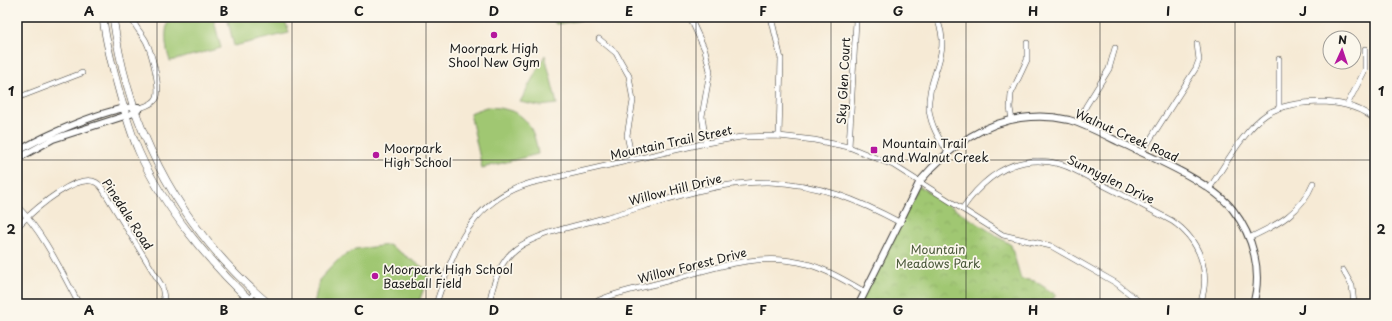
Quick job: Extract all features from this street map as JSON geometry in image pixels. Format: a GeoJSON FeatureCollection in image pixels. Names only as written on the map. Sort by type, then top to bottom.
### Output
{"type":"FeatureCollection","features":[{"type":"Feature","properties":{"kind":"main road"},"geometry":{"type":"LineString","coordinates":[[103,17],[106,42],[124,112],[139,153],[174,211],[201,247],[249,302]]}},
{"type":"Feature","properties":{"kind":"main road"},"geometry":{"type":"LineString","coordinates":[[113,17],[119,53],[136,109],[159,169],[175,197],[208,243],[228,266],[269,304]]}},
{"type":"Feature","properties":{"kind":"street"},"geometry":{"type":"LineString","coordinates":[[17,152],[51,134],[136,109],[156,100],[159,94],[146,43],[134,26],[132,17]]}},
{"type":"Feature","properties":{"kind":"street"},"geometry":{"type":"LineString","coordinates":[[688,17],[693,24],[705,50],[710,71],[702,116],[706,143]]}},
{"type":"Feature","properties":{"kind":"street"},"geometry":{"type":"LineString","coordinates":[[771,17],[781,60],[779,136]]}},
{"type":"Feature","properties":{"kind":"street","name":"Sky Glen Court"},"geometry":{"type":"LineString","coordinates":[[848,147],[856,21],[854,17]]}},
{"type":"Feature","properties":{"kind":"street"},"geometry":{"type":"LineString","coordinates":[[936,17],[942,31],[941,55],[931,86],[929,110],[934,130],[948,152]]}},
{"type":"Feature","properties":{"kind":"street"},"geometry":{"type":"LineString","coordinates":[[599,39],[616,53],[629,76],[633,101],[627,135],[632,160]]}},
{"type":"Feature","properties":{"kind":"street"},"geometry":{"type":"LineString","coordinates":[[1012,120],[1010,108],[1011,94],[1027,60],[1027,42]]}},
{"type":"Feature","properties":{"kind":"street"},"geometry":{"type":"LineString","coordinates":[[1142,152],[1196,68],[1199,60],[1197,44]]}},
{"type":"Feature","properties":{"kind":"street"},"geometry":{"type":"LineString","coordinates":[[1078,123],[1086,106],[1109,69],[1114,48]]}},
{"type":"Feature","properties":{"kind":"street"},"geometry":{"type":"LineString","coordinates":[[1347,105],[1365,70],[1365,49]]}},
{"type":"Feature","properties":{"kind":"street"},"geometry":{"type":"LineString","coordinates":[[1279,59],[1279,109]]}},
{"type":"Feature","properties":{"kind":"street"},"geometry":{"type":"LineString","coordinates":[[17,98],[82,74]]}},
{"type":"Feature","properties":{"kind":"street"},"geometry":{"type":"LineString","coordinates":[[1208,189],[1252,129],[1268,113],[1302,103],[1316,102],[1347,105],[1365,113],[1375,120]]}},
{"type":"Feature","properties":{"kind":"street"},"geometry":{"type":"LineString","coordinates":[[17,159],[53,139],[124,112]]}},
{"type":"Feature","properties":{"kind":"street","name":"Walnut Creek Road"},"geometry":{"type":"LineString","coordinates":[[859,304],[901,223],[920,181],[935,164],[948,152],[977,133],[1012,120],[1028,117],[1053,117],[1078,123],[1142,152],[1192,178],[1208,189],[1233,210],[1249,238],[1258,268],[1254,303]]}},
{"type":"Feature","properties":{"kind":"street","name":"Mountain Trail Street"},"geometry":{"type":"LineString","coordinates":[[436,304],[449,262],[476,216],[491,202],[513,189],[531,183],[706,143],[741,137],[779,136],[814,140],[848,147],[893,165],[1004,235],[1050,246],[1116,284],[1136,299]]}},
{"type":"Feature","properties":{"kind":"street","name":"Sunnyglen Drive"},"geometry":{"type":"LineString","coordinates":[[962,209],[979,186],[991,176],[1004,169],[1017,164],[1032,162],[1060,164],[1172,220],[1186,232],[1197,247],[1203,266],[1204,285],[1200,304]]}},
{"type":"Feature","properties":{"kind":"street","name":"Pinedale Road"},"geometry":{"type":"LineString","coordinates":[[17,227],[27,216],[50,198],[70,186],[85,180],[97,182],[162,286],[164,298],[162,304]]}},
{"type":"Feature","properties":{"kind":"street","name":"Willow Hill Drive"},"geometry":{"type":"LineString","coordinates":[[489,304],[494,285],[503,263],[510,254],[526,243],[576,226],[718,187],[770,182],[808,186],[842,195],[870,206],[901,223]]}},
{"type":"Feature","properties":{"kind":"street"},"geometry":{"type":"LineString","coordinates":[[1249,238],[1271,228],[1290,215],[1308,195],[1313,183]]}},
{"type":"Feature","properties":{"kind":"street"},"geometry":{"type":"LineString","coordinates":[[17,206],[27,216],[45,244],[79,304]]}},
{"type":"Feature","properties":{"kind":"street","name":"Willow Forest Drive"},"geometry":{"type":"LineString","coordinates":[[591,304],[610,296],[719,266],[762,259],[785,260],[808,265],[842,279],[865,292]]}},
{"type":"Feature","properties":{"kind":"street"},"geometry":{"type":"LineString","coordinates":[[1343,270],[1352,286],[1354,304]]}},
{"type":"Feature","properties":{"kind":"street"},"geometry":{"type":"LineString","coordinates":[[249,302],[255,292]]}},
{"type":"Feature","properties":{"kind":"street"},"geometry":{"type":"LineString","coordinates":[[1254,303],[1266,304]]}},
{"type":"Feature","properties":{"kind":"green space"},"geometry":{"type":"Polygon","coordinates":[[[169,17],[213,17],[221,48],[170,61],[166,39],[166,29],[169,17]]]}},
{"type":"Feature","properties":{"kind":"green space"},"geometry":{"type":"Polygon","coordinates":[[[227,17],[284,17],[289,33],[234,46],[227,17]]]}},
{"type":"Feature","properties":{"kind":"green space"},"geometry":{"type":"Polygon","coordinates":[[[551,17],[601,17],[556,24],[551,17]]]}},
{"type":"Feature","properties":{"kind":"green space"},"geometry":{"type":"Polygon","coordinates":[[[545,55],[557,104],[540,106],[520,102],[545,55]]]}},
{"type":"Feature","properties":{"kind":"green space"},"geometry":{"type":"Polygon","coordinates":[[[486,107],[508,110],[517,113],[523,118],[529,124],[533,132],[538,154],[482,168],[470,113],[486,107]]]}},
{"type":"Feature","properties":{"kind":"green space","name":"Mountain Meadows Park"},"geometry":{"type":"Polygon","coordinates":[[[919,186],[1011,245],[1021,279],[1035,281],[1056,295],[1049,304],[858,304],[919,186]]]}},
{"type":"Feature","properties":{"kind":"green space","name":"Moorpark High School Baseball Field"},"geometry":{"type":"Polygon","coordinates":[[[389,245],[430,272],[418,304],[314,304],[319,280],[337,261],[355,249],[389,245]]]}},
{"type":"Feature","properties":{"kind":"place","name":"Moorpark High Shool New Gym"},"geometry":{"type":"Point","coordinates":[494,35]}},
{"type":"Feature","properties":{"kind":"place","name":"Mountain Trail and Walnut Creek"},"geometry":{"type":"Point","coordinates":[874,150]}},
{"type":"Feature","properties":{"kind":"place","name":"Moorpark High School"},"geometry":{"type":"Point","coordinates":[376,155]}},
{"type":"Feature","properties":{"kind":"place","name":"Moorpark High School Baseball Field"},"geometry":{"type":"Point","coordinates":[375,276]}}]}
